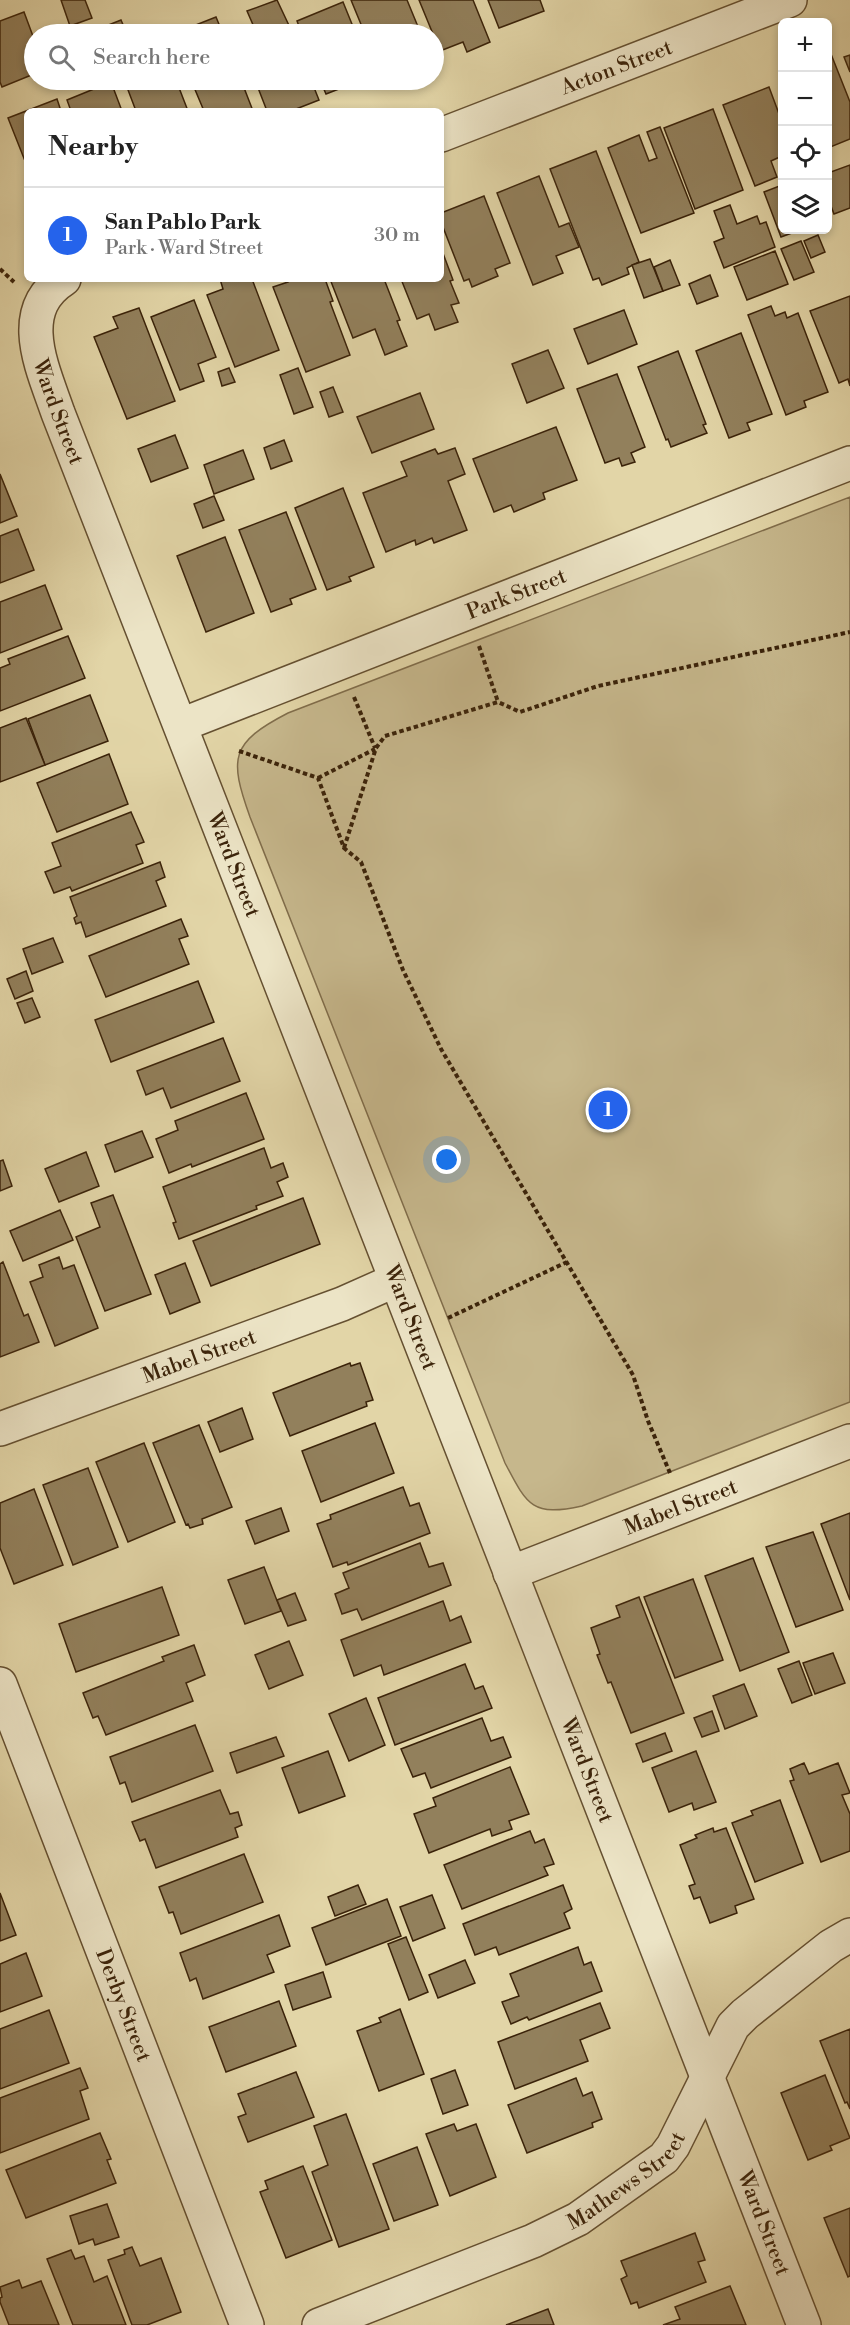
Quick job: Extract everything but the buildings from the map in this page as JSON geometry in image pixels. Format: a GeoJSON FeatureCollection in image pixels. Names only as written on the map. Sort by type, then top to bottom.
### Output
{"type":"FeatureCollection","features":[{"type":"Feature","properties":{"kind":"street","name":"Acton Street"},"geometry":{"type":"LineString","coordinates":[[444,134],[790,0]]}},
{"type":"Feature","properties":{"kind":"street","name":"Ward Street"},"geometry":{"type":"LineString","coordinates":[[59,282],[39,306],[35,326],[39,357],[58,413],[804,2325]]}},
{"type":"Feature","properties":{"kind":"street","name":"Park Street"},"geometry":{"type":"LineString","coordinates":[[181,725],[850,463]]}},
{"type":"Feature","properties":{"kind":"street","name":"Mabel Street"},"geometry":{"type":"LineString","coordinates":[[0,1429],[342,1304],[396,1280]]}},
{"type":"Feature","properties":{"kind":"street","name":"Mabel Street"},"geometry":{"type":"LineString","coordinates":[[510,1573],[850,1441]]}},
{"type":"Feature","properties":{"kind":"street","name":"Derby Street"},"geometry":{"type":"LineString","coordinates":[[0,1684],[247,2325]]}},
{"type":"Feature","properties":{"kind":"street","name":"Mathews Street"},"geometry":{"type":"LineString","coordinates":[[319,2325],[534,2241],[578,2219],[664,2158],[673,2145],[733,2026],[831,1946],[850,1935]]}},
{"type":"Feature","properties":{"kind":"path"},"geometry":{"type":"LineString","coordinates":[[469,613],[498,702]]}},
{"type":"Feature","properties":{"kind":"path"},"geometry":{"type":"LineString","coordinates":[[344,848],[376,748],[385,736],[498,702],[520,712],[598,686],[850,632]]}},
{"type":"Feature","properties":{"kind":"path"},"geometry":{"type":"LineString","coordinates":[[341,663],[376,748]]}},
{"type":"Feature","properties":{"kind":"path"},"geometry":{"type":"LineString","coordinates":[[239,751],[318,778],[376,748]]}},
{"type":"Feature","properties":{"kind":"path"},"geometry":{"type":"LineString","coordinates":[[318,778],[344,848],[361,862],[403,970],[441,1049],[633,1375],[648,1421],[684,1507]]}},
{"type":"Feature","properties":{"kind":"path"},"geometry":{"type":"LineString","coordinates":[[416,1333],[567,1262]]}},
{"type":"Feature","properties":{"kind":"shaded area"},"geometry":{"type":"Polygon","coordinates":[[[850,497],[850,1402],[582,1506],[552,1510],[541,1508],[526,1498],[505,1463],[250,817],[239,780],[239,754],[255,734],[288,713],[850,497]]]}},
{"type":"Feature","properties":{"kind":"place","name":"San Pablo Park"},"geometry":{"type":"Point","coordinates":[608,1110]}}]}
